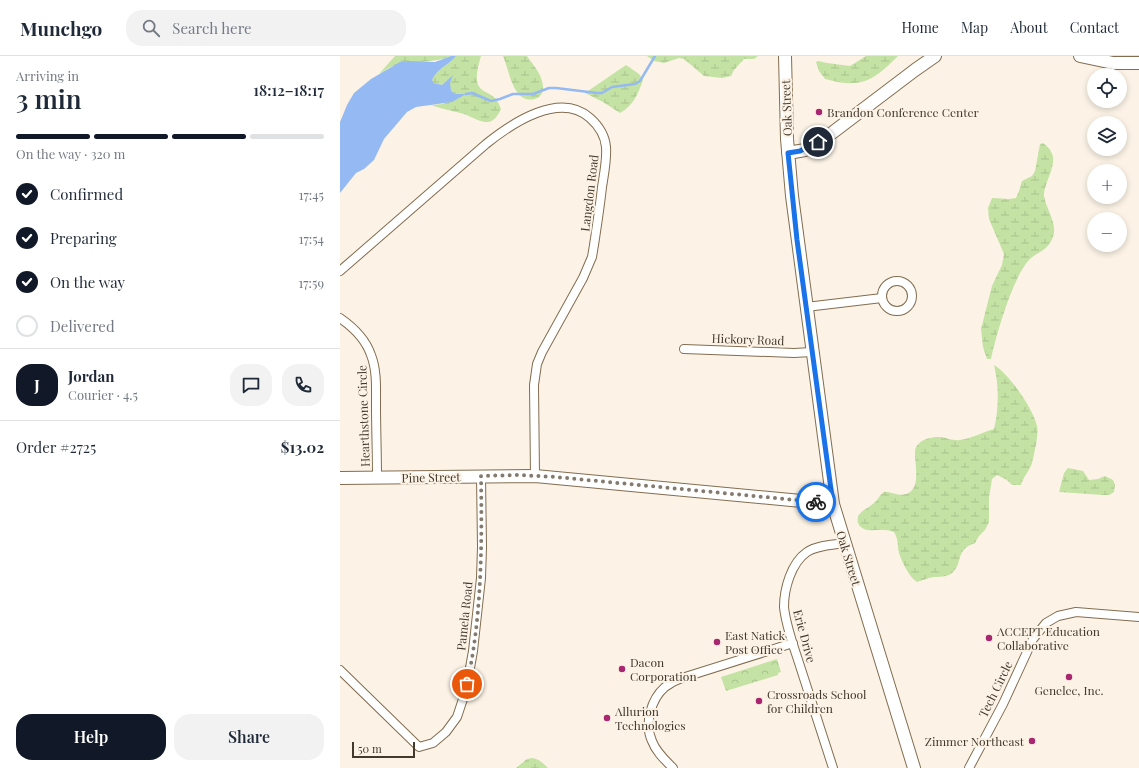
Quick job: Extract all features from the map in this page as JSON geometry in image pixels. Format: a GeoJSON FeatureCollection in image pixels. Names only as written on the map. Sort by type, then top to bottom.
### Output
{"type":"FeatureCollection","features":[{"type":"Feature","properties":{"kind":"main road","name":"Oak Street"},"geometry":{"type":"LineString","coordinates":[[784,56],[788,153],[793,212],[833,504],[914,768]]}},
{"type":"Feature","properties":{"kind":"main road"},"geometry":{"type":"LineString","coordinates":[[788,153],[805,150],[824,139],[935,56]]}},
{"type":"Feature","properties":{"kind":"main road"},"geometry":{"type":"LineString","coordinates":[[1080,56],[1113,62],[1139,63]]}},
{"type":"Feature","properties":{"kind":"main road","name":"Pine Street"},"geometry":{"type":"LineString","coordinates":[[340,478],[535,476],[833,504]]}},
{"type":"Feature","properties":{"kind":"street","name":"Langdon Road"},"geometry":{"type":"LineString","coordinates":[[340,271],[498,134],[545,110],[556,108],[577,110],[586,114],[594,122],[601,131],[605,140],[606,148],[605,169],[592,257],[583,278],[542,352],[537,364],[534,386],[535,476]]}},
{"type":"Feature","properties":{"kind":"street"},"geometry":{"type":"LineString","coordinates":[[806,307],[882,298]]}},
{"type":"Feature","properties":{"kind":"street","name":"Hearthstone Circle"},"geometry":{"type":"LineString","coordinates":[[340,318],[350,326],[363,341],[369,350],[374,364],[376,382],[378,478]]}},
{"type":"Feature","properties":{"kind":"street","name":"Hickory Road"},"geometry":{"type":"LineString","coordinates":[[684,349],[794,353],[812,352]]}},
{"type":"Feature","properties":{"kind":"street","name":"Pamela Road"},"geometry":{"type":"LineString","coordinates":[[340,670],[419,747],[433,743],[452,725],[465,694],[473,651],[482,563],[481,476]]}},
{"type":"Feature","properties":{"kind":"street","name":"Erie Drive"},"geometry":{"type":"LineString","coordinates":[[833,768],[793,643],[784,603],[787,586],[794,568],[802,556],[809,551],[824,546],[845,543]]}},
{"type":"Feature","properties":{"kind":"street","name":"Tech Circle"},"geometry":{"type":"LineString","coordinates":[[969,768],[1003,704],[1033,639],[1046,623],[1058,616],[1076,612],[1139,617]]}},
{"type":"Feature","properties":{"kind":"street"},"geometry":{"type":"LineString","coordinates":[[673,768],[660,754],[651,741],[649,733],[649,721],[652,709],[655,700],[662,690],[674,681],[682,678],[793,643]]}},
{"type":"Feature","properties":{"kind":"green space"},"geometry":{"type":"Polygon","coordinates":[[[395,56],[451,56],[437,60],[400,64],[379,74],[395,56]]]}},
{"type":"Feature","properties":{"kind":"green space"},"geometry":{"type":"Polygon","coordinates":[[[456,56],[481,56],[477,75],[478,85],[484,91],[493,96],[500,105],[501,109],[493,120],[489,122],[480,121],[464,114],[431,105],[443,104],[465,94],[456,94],[451,92],[449,87],[452,76],[442,85],[434,83],[431,80],[439,70],[456,56]]]}},
{"type":"Feature","properties":{"kind":"green space"},"geometry":{"type":"Polygon","coordinates":[[[503,56],[527,56],[541,78],[543,91],[538,98],[530,100],[525,99],[518,93],[513,85],[503,56]]]}},
{"type":"Feature","properties":{"kind":"green space"},"geometry":{"type":"Polygon","coordinates":[[[647,56],[758,56],[754,59],[744,59],[734,70],[731,76],[722,78],[704,76],[684,59],[679,58],[664,63],[654,61],[647,56]]]}},
{"type":"Feature","properties":{"kind":"green space"},"geometry":{"type":"Polygon","coordinates":[[[866,56],[898,56],[874,77],[858,83],[838,82],[825,79],[819,71],[816,62],[818,61],[850,66],[866,56]]]}},
{"type":"Feature","properties":{"kind":"green space"},"geometry":{"type":"Polygon","coordinates":[[[626,65],[639,74],[643,80],[634,99],[625,110],[620,113],[585,93],[626,65]]]}},
{"type":"Feature","properties":{"kind":"green space"},"geometry":{"type":"Polygon","coordinates":[[[1043,143],[1050,149],[1053,157],[1052,168],[1044,191],[1044,196],[1053,222],[1053,237],[1048,246],[1029,260],[1017,279],[1006,307],[991,359],[987,359],[983,347],[981,329],[992,286],[1002,265],[1004,254],[989,219],[988,208],[992,198],[1016,198],[1022,181],[1032,176],[1035,171],[1040,144],[1043,143]]]}},
{"type":"Feature","properties":{"kind":"green space"},"geometry":{"type":"Polygon","coordinates":[[[994,365],[1000,369],[1020,392],[1035,419],[1037,434],[1032,463],[1021,485],[1012,485],[1007,480],[997,475],[992,479],[989,498],[989,522],[975,543],[964,549],[955,570],[948,575],[932,577],[917,582],[909,573],[902,561],[899,553],[897,538],[894,532],[886,530],[866,530],[858,524],[858,516],[875,502],[884,492],[903,495],[907,494],[913,489],[916,480],[915,449],[924,440],[932,437],[941,437],[960,440],[994,429],[998,397],[994,365]]]}},
{"type":"Feature","properties":{"kind":"green space"},"geometry":{"type":"Polygon","coordinates":[[[1068,468],[1083,471],[1089,480],[1098,479],[1105,476],[1113,480],[1115,485],[1114,492],[1109,495],[1103,495],[1059,492],[1064,473],[1068,468]]]}},
{"type":"Feature","properties":{"kind":"green space"},"geometry":{"type":"Polygon","coordinates":[[[777,659],[781,672],[778,673],[778,675],[726,691],[721,677],[777,659]]]}},
{"type":"Feature","properties":{"kind":"green space"},"geometry":{"type":"Polygon","coordinates":[[[532,758],[539,760],[548,768],[516,768],[527,759],[532,758]]]}},
{"type":"Feature","properties":{"kind":"water"},"geometry":{"type":"Polygon","coordinates":[[[451,56],[456,56],[436,73],[432,80],[434,83],[442,85],[453,75],[450,83],[451,91],[456,94],[466,94],[452,102],[416,107],[407,112],[384,139],[374,160],[364,169],[356,173],[340,193],[340,122],[354,93],[371,79],[400,62],[435,62],[451,56]]]}},
{"type":"Feature","properties":{"kind":"waterway"},"geometry":{"type":"LineString","coordinates":[[466,94],[472,93],[491,101],[513,94],[533,94],[549,88],[602,93],[612,87],[635,84],[640,81],[655,56]]}},
{"type":"Feature","properties":{"kind":"way so far"},"geometry":{"type":"LineString","coordinates":[[467,684],[473,651],[481,578],[481,476],[518,475],[556,477],[816,502]]}},
{"type":"Feature","properties":{"kind":"place","name":"Brandon Conference Center"},"geometry":{"type":"Point","coordinates":[819,112]}},
{"type":"Feature","properties":{"kind":"place","name":"ACCEPT Education Collaborative"},"geometry":{"type":"Point","coordinates":[989,638]}},
{"type":"Feature","properties":{"kind":"place","name":"East Natick Post Office"},"geometry":{"type":"Point","coordinates":[717,642]}},
{"type":"Feature","properties":{"kind":"place","name":"Dacon Corporation"},"geometry":{"type":"Point","coordinates":[622,669]}},
{"type":"Feature","properties":{"kind":"place","name":"Genelec, Inc."},"geometry":{"type":"Point","coordinates":[1069,677]}},
{"type":"Feature","properties":{"kind":"place","name":"Crossroads School for Children"},"geometry":{"type":"Point","coordinates":[759,701]}},
{"type":"Feature","properties":{"kind":"place","name":"Allurion Technologies"},"geometry":{"type":"Point","coordinates":[607,718]}},
{"type":"Feature","properties":{"kind":"place","name":"Zimmer Northeast"},"geometry":{"type":"Point","coordinates":[1032,741]}},
{"type":"Feature","properties":{"kind":"route"},"geometry":{"type":"LineString","coordinates":[[816,502],[833,504],[797,240],[790,184],[788,153],[805,150],[818,142]]}}]}
